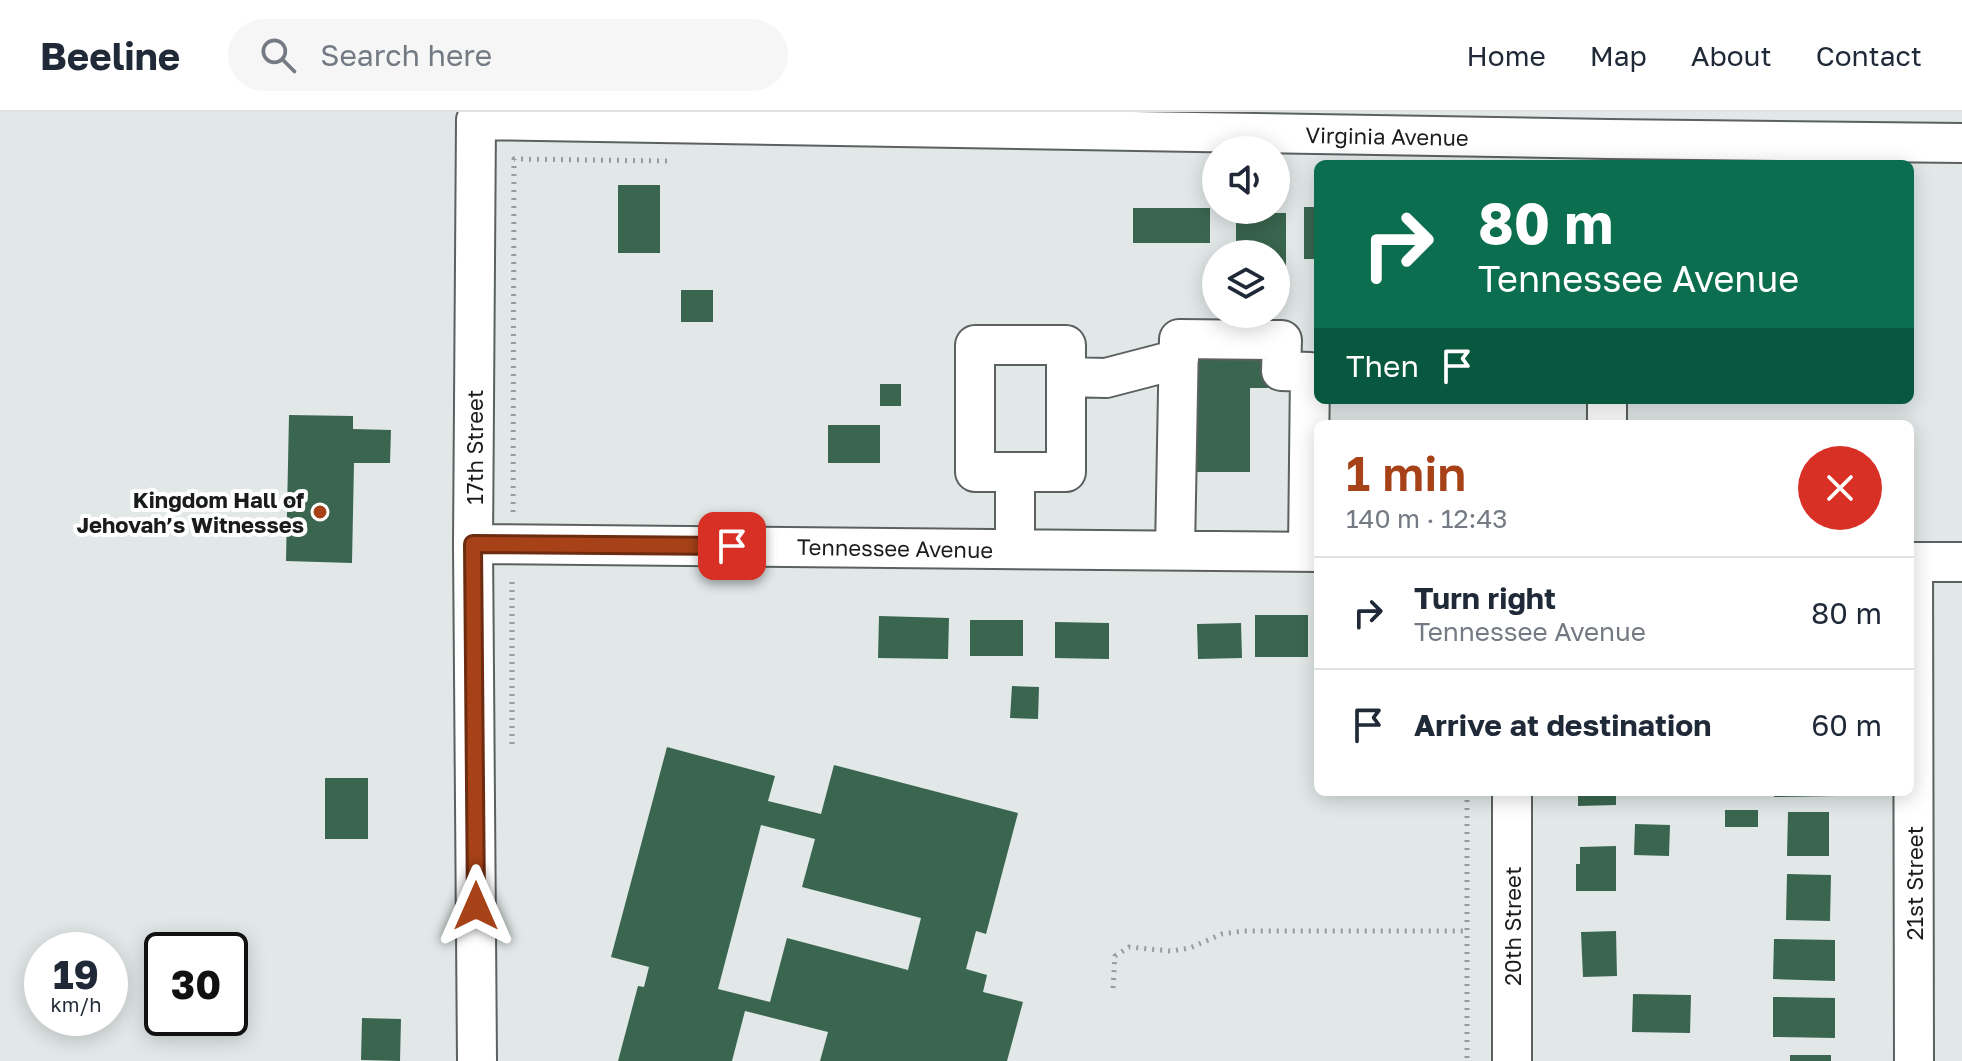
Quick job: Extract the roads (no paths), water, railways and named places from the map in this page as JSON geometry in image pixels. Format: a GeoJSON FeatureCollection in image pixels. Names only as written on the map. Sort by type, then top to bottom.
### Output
{"type":"FeatureCollection","features":[{"type":"Feature","properties":{"kind":"street","name":"Virginia Avenue"},"geometry":{"type":"LineString","coordinates":[[476,120],[1609,138],[1688,126],[1962,143]]}},
{"type":"Feature","properties":{"kind":"street","name":"17th Street"},"geometry":{"type":"LineString","coordinates":[[476,120],[473,544],[477,1061]]}},
{"type":"Feature","properties":{"kind":"street"},"geometry":{"type":"LineString","coordinates":[[1175,550],[1179,339],[1282,340],[1281,371],[1310,372],[1313,552]]}},
{"type":"Feature","properties":{"kind":"street"},"geometry":{"type":"LineString","coordinates":[[975,345],[1066,345],[1066,472],[1015,472],[975,472],[975,345]]}},
{"type":"Feature","properties":{"kind":"street"},"geometry":{"type":"LineString","coordinates":[[1066,377],[1106,378],[1179,359]]}},
{"type":"Feature","properties":{"kind":"street"},"geometry":{"type":"LineString","coordinates":[[1015,472],[1015,549]]}},
{"type":"Feature","properties":{"kind":"street","name":"Tennessee Avenue"},"geometry":{"type":"LineString","coordinates":[[473,544],[1313,552]]}},
{"type":"Feature","properties":{"kind":"street"},"geometry":{"type":"LineString","coordinates":[[1914,562],[1962,562]]}},
{"type":"Feature","properties":{"kind":"street","name":"20th Street"},"geometry":{"type":"LineString","coordinates":[[1512,796],[1512,1061]]}},
{"type":"Feature","properties":{"kind":"street","name":"21st Street"},"geometry":{"type":"LineString","coordinates":[[1912,796],[1914,1061]]}},
{"type":"Feature","properties":{"kind":"place","name":"Kingdom Hall of Jehovah’s Witnesses"},"geometry":{"type":"Point","coordinates":[320,512]}}]}
